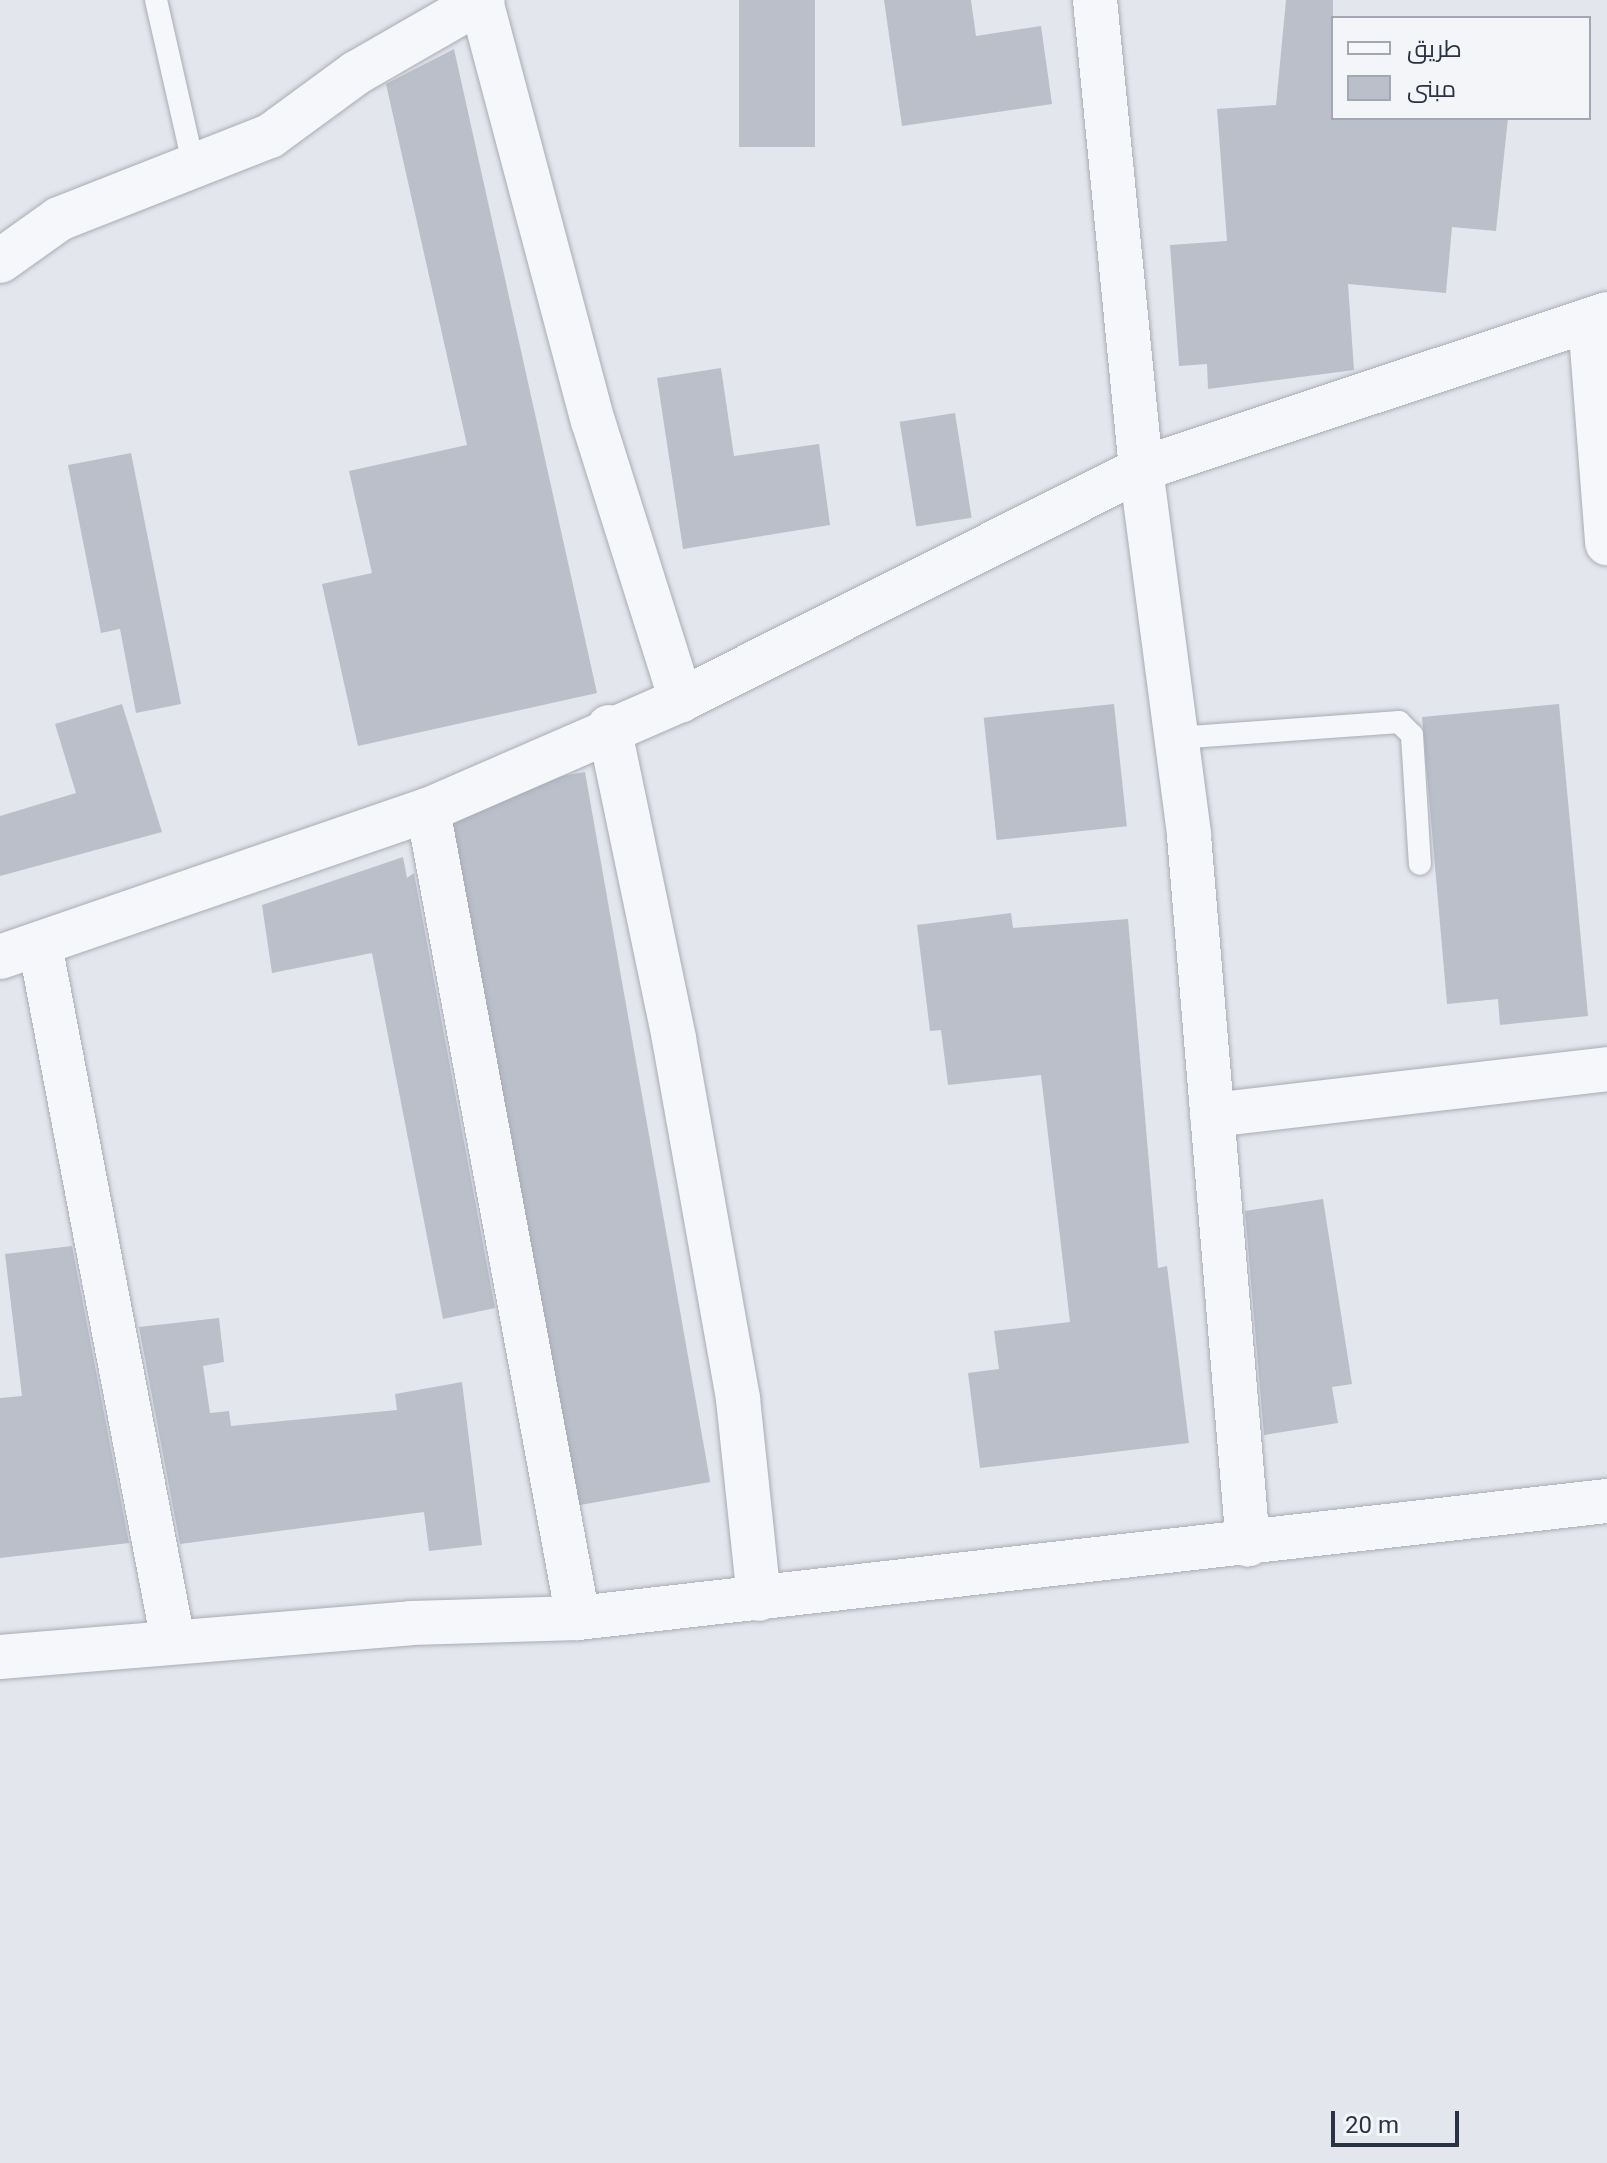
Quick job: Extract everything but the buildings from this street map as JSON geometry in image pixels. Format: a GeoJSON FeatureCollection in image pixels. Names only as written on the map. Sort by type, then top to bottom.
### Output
{"type":"FeatureCollection","features":[{"type":"Feature","properties":{"kind":"street"},"geometry":{"type":"LineString","coordinates":[[0,261],[59,219],[195,171],[270,136],[356,73],[482,0],[593,421],[681,700]]}},
{"type":"Feature","properties":{"kind":"street"},"geometry":{"type":"LineString","coordinates":[[1095,0],[1141,469],[1176,738],[1248,1545]]}},
{"type":"Feature","properties":{"kind":"street"},"geometry":{"type":"LineString","coordinates":[[173,1641],[20,951],[428,810],[609,727],[681,700],[1141,469],[1598,317],[1607,543]]}},
{"type":"Feature","properties":{"kind":"street"},"geometry":{"type":"LineString","coordinates":[[609,727],[674,1039],[738,1399],[759,1599]]}},
{"type":"Feature","properties":{"kind":"street"},"geometry":{"type":"LineString","coordinates":[[428,810],[578,1618]]}},
{"type":"Feature","properties":{"kind":"street"},"geometry":{"type":"LineString","coordinates":[[1212,1115],[1607,1069]]}},
{"type":"Feature","properties":{"kind":"street"},"geometry":{"type":"LineString","coordinates":[[0,1657],[173,1641],[578,1618],[1248,1545],[1607,1501]]}},
{"type":"Feature","properties":{"kind":"lane"},"geometry":{"type":"LineString","coordinates":[[156,0],[195,171]]}},
{"type":"Feature","properties":{"kind":"lane"},"geometry":{"type":"LineString","coordinates":[[1176,738],[1399,722],[1412,735],[1420,864]]}}]}
